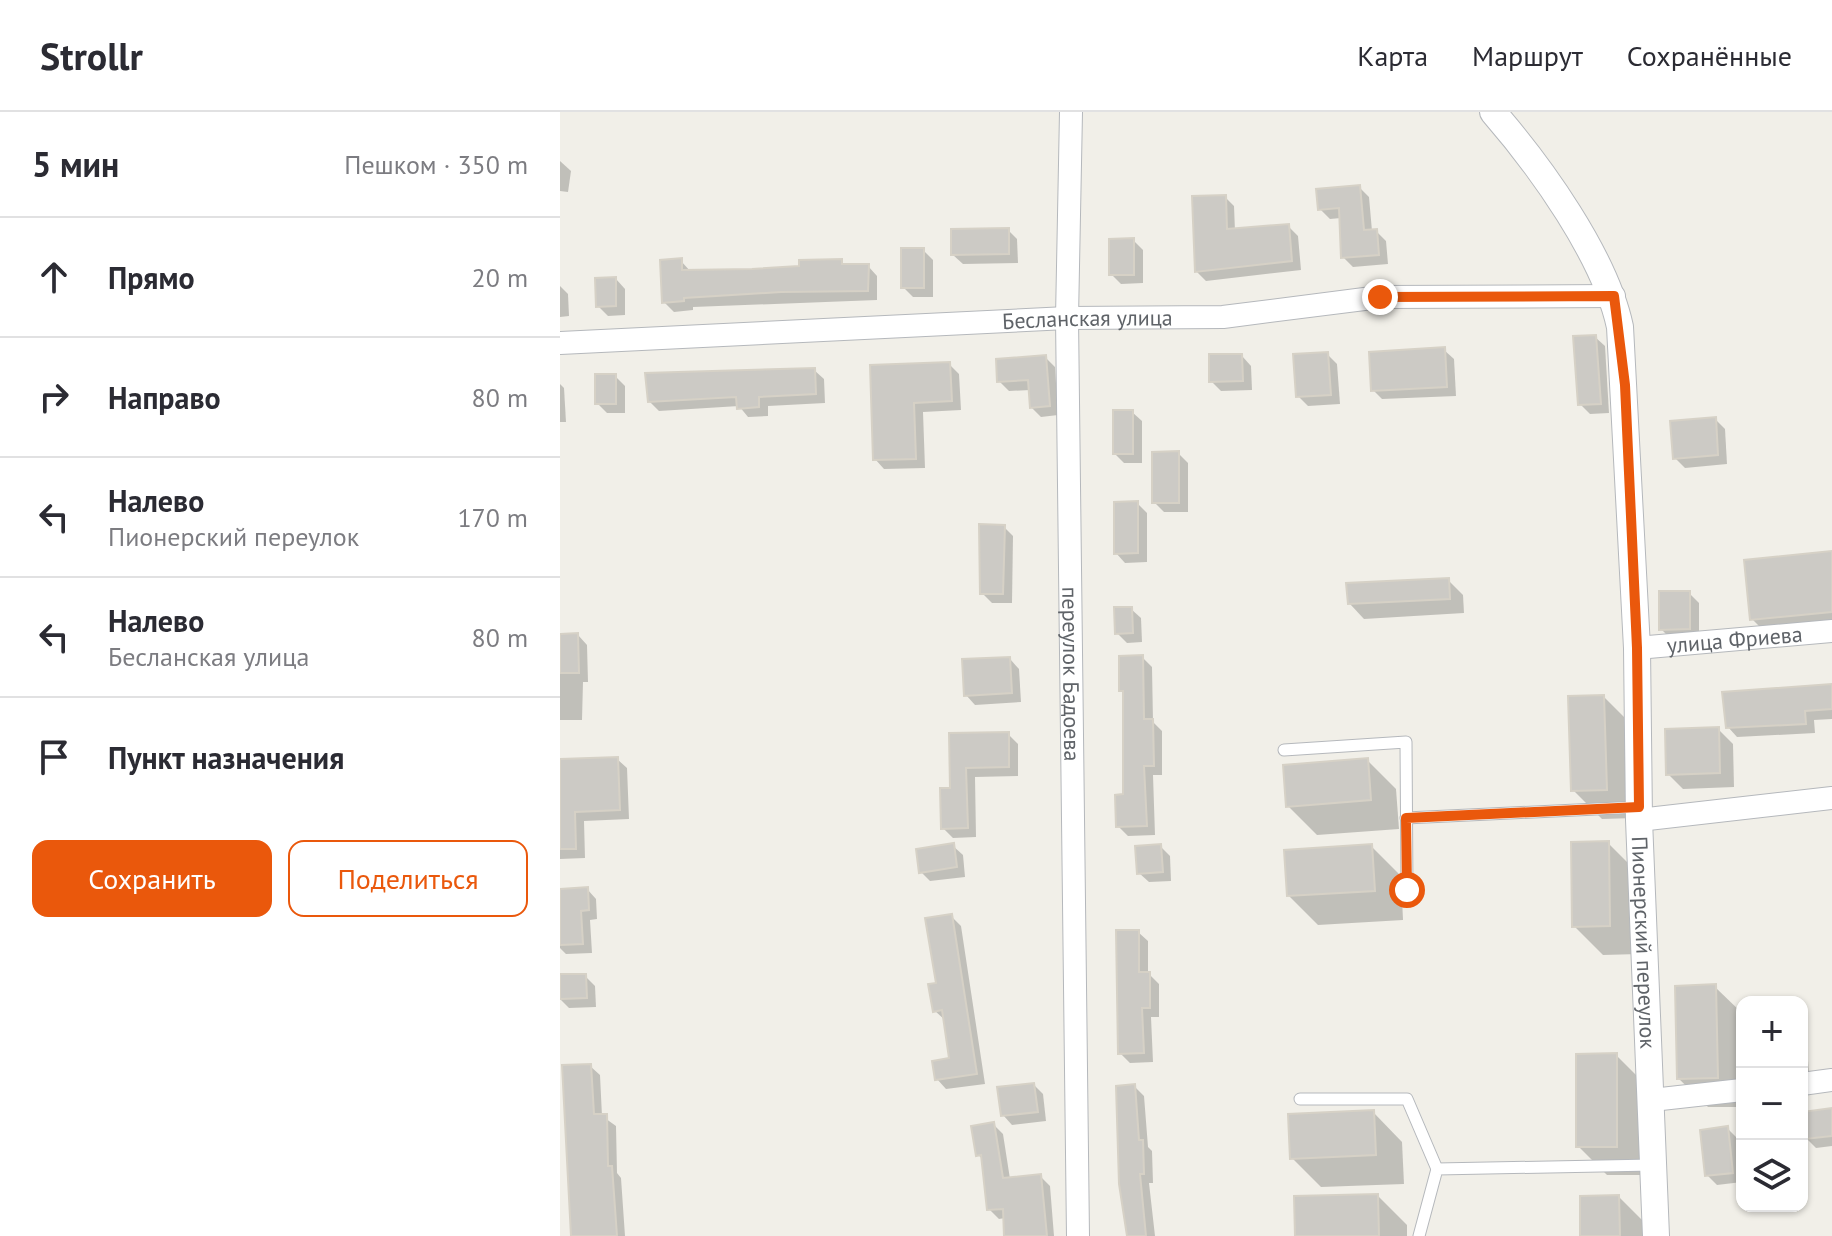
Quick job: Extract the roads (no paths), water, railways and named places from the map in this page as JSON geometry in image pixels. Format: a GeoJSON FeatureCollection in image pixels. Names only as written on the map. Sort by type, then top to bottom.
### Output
{"type":"FeatureCollection","features":[{"type":"Feature","properties":{"kind":"street","name":"переулок Бадоева"},"geometry":{"type":"LineString","coordinates":[[1071,112],[1067,318],[1078,1236]]}},
{"type":"Feature","properties":{"kind":"street","name":"Пионерский переулок"},"geometry":{"type":"LineString","coordinates":[[1493,112],[1526,150],[1559,200],[1614,296],[1625,385],[1637,648],[1639,814],[1656,1236]]}},
{"type":"Feature","properties":{"kind":"street","name":"Бесланская улица"},"geometry":{"type":"LineString","coordinates":[[560,343],[1067,318],[1223,317],[1380,297],[1614,296]]}},
{"type":"Feature","properties":{"kind":"street","name":"улица Фриева"},"geometry":{"type":"LineString","coordinates":[[1637,648],[1832,631]]}},
{"type":"Feature","properties":{"kind":"street"},"geometry":{"type":"LineString","coordinates":[[1639,814],[1832,798]]}},
{"type":"Feature","properties":{"kind":"street"},"geometry":{"type":"LineString","coordinates":[[1808,1083],[1832,1080]]}},
{"type":"Feature","properties":{"kind":"street"},"geometry":{"type":"LineString","coordinates":[[1652,1100],[1736,1091]]}},
{"type":"Feature","properties":{"kind":"lane"},"geometry":{"type":"LineString","coordinates":[[1284,750],[1406,742],[1407,890]]}},
{"type":"Feature","properties":{"kind":"lane"},"geometry":{"type":"LineString","coordinates":[[1406,818],[1639,814]]}},
{"type":"Feature","properties":{"kind":"lane"},"geometry":{"type":"LineString","coordinates":[[1300,1099],[1407,1099],[1437,1169],[1419,1236]]}},
{"type":"Feature","properties":{"kind":"lane"},"geometry":{"type":"LineString","coordinates":[[1437,1169],[1654,1165]]}}]}
